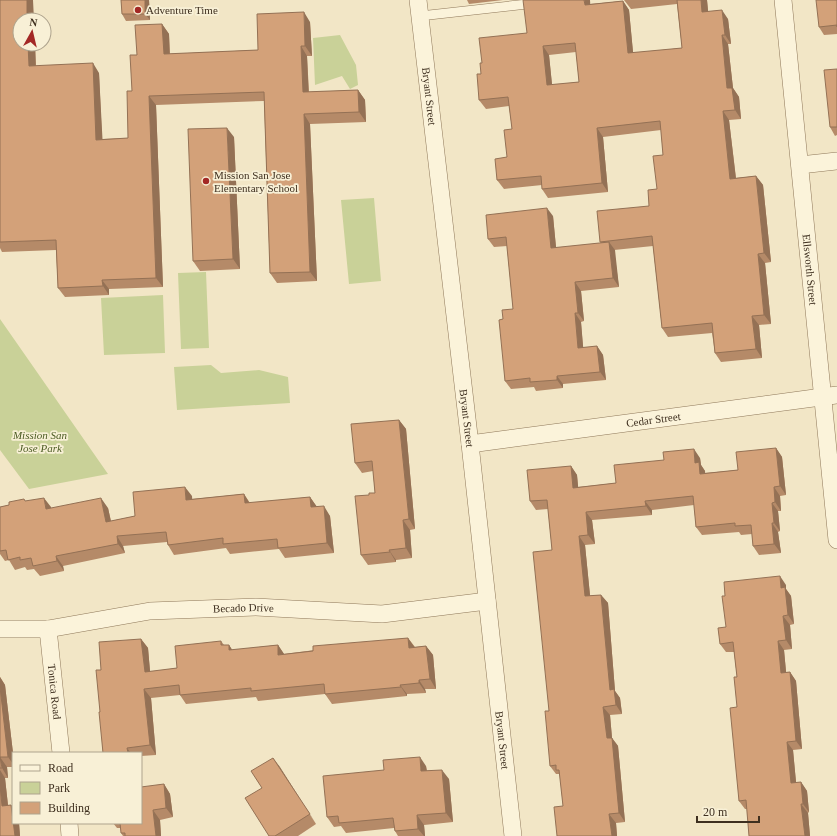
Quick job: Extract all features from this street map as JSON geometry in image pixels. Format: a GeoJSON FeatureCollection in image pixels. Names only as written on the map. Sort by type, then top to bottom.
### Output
{"type":"FeatureCollection","features":[{"type":"Feature","properties":{"kind":"street","name":"Ellsworth Street"},"geometry":{"type":"LineString","coordinates":[[783,0],[800,165],[830,396],[837,540]]}},
{"type":"Feature","properties":{"kind":"street","name":"Bryant Street"},"geometry":{"type":"LineString","coordinates":[[419,8],[470,444],[513,836]]}},
{"type":"Feature","properties":{"kind":"street"},"geometry":{"type":"LineString","coordinates":[[800,165],[837,162]]}},
{"type":"Feature","properties":{"kind":"street","name":"Cedar Street"},"geometry":{"type":"LineString","coordinates":[[470,444],[830,396]]}},
{"type":"Feature","properties":{"kind":"street","name":"Becado Drive"},"geometry":{"type":"LineString","coordinates":[[0,629],[48,629],[150,611],[256,607],[382,614],[487,601]]}},
{"type":"Feature","properties":{"kind":"street","name":"Tonica Road"},"geometry":{"type":"LineString","coordinates":[[48,629],[61,752]]}},
{"type":"Feature","properties":{"kind":"street"},"geometry":{"type":"LineString","coordinates":[[69,824],[70,836]]}},
{"type":"Feature","properties":{"kind":"lane"},"geometry":{"type":"LineString","coordinates":[[419,8],[549,1]]}},
{"type":"Feature","properties":{"kind":"green space"},"geometry":{"type":"Polygon","coordinates":[[[340,35],[356,65],[358,85],[350,89],[342,76],[315,85],[313,38],[340,35]]]}},
{"type":"Feature","properties":{"kind":"green space"},"geometry":{"type":"Polygon","coordinates":[[[374,198],[381,281],[349,284],[341,200],[374,198]]]}},
{"type":"Feature","properties":{"kind":"green space"},"geometry":{"type":"Polygon","coordinates":[[[206,272],[209,348],[181,349],[178,273],[206,272]]]}},
{"type":"Feature","properties":{"kind":"green space"},"geometry":{"type":"Polygon","coordinates":[[[163,295],[165,353],[104,355],[101,298],[163,295]]]}},
{"type":"Feature","properties":{"kind":"green space","name":"Mission San Jose Park"},"geometry":{"type":"Polygon","coordinates":[[[0,319],[108,474],[29,489],[0,450],[0,319]]]}},
{"type":"Feature","properties":{"kind":"green space"},"geometry":{"type":"Polygon","coordinates":[[[211,365],[221,373],[259,370],[288,377],[290,403],[177,410],[174,367],[211,365]]]}},
{"type":"Feature","properties":{"kind":"building"},"geometry":{"type":"Polygon","coordinates":[[[0,0],[27,0],[27,12],[12,12],[12,52],[28,52],[29,66],[93,63],[96,140],[128,138],[127,91],[132,91],[130,55],[137,55],[135,25],[162,24],[164,54],[258,50],[257,14],[304,12],[305,46],[301,46],[303,92],[358,90],[359,112],[304,114],[310,272],[270,273],[264,92],[149,96],[156,278],[102,280],[103,286],[58,288],[56,240],[0,242],[0,0]]]}},
{"type":"Feature","properties":{"kind":"building"},"geometry":{"type":"Polygon","coordinates":[[[121,0],[145,0],[145,14],[122,14],[121,0]]]}},
{"type":"Feature","properties":{"kind":"building"},"geometry":{"type":"Polygon","coordinates":[[[523,0],[584,0],[585,5],[623,1],[628,53],[682,48],[677,0],[701,0],[702,12],[722,10],[725,35],[722,35],[727,88],[732,88],[735,110],[723,111],[730,179],[756,176],[764,253],[758,254],[764,315],[752,316],[756,349],[715,353],[712,323],[662,328],[652,236],[600,242],[597,211],[649,206],[648,190],[657,189],[653,156],[663,155],[660,121],[597,128],[602,183],[542,189],[541,176],[497,180],[495,159],[507,157],[504,130],[512,129],[508,97],[479,100],[477,74],[481,74],[480,63],[482,63],[479,38],[527,33],[523,0]],[[575,43],[543,46],[547,85],[579,82],[575,43]]]}},
{"type":"Feature","properties":{"kind":"building"},"geometry":{"type":"Polygon","coordinates":[[[816,0],[837,0],[837,25],[819,27],[816,0]]]}},
{"type":"Feature","properties":{"kind":"building"},"geometry":{"type":"Polygon","coordinates":[[[837,69],[837,127],[830,127],[824,70],[837,69]]]}},
{"type":"Feature","properties":{"kind":"building"},"geometry":{"type":"Polygon","coordinates":[[[227,128],[233,259],[193,261],[188,129],[227,128]]]}},
{"type":"Feature","properties":{"kind":"building"},"geometry":{"type":"Polygon","coordinates":[[[547,208],[551,248],[609,242],[613,278],[575,282],[578,313],[575,313],[578,348],[597,346],[600,372],[557,376],[557,380],[530,382],[530,378],[505,381],[499,320],[503,319],[502,310],[513,309],[506,237],[488,239],[486,215],[547,208]]]}},
{"type":"Feature","properties":{"kind":"building"},"geometry":{"type":"Polygon","coordinates":[[[399,420],[409,519],[403,520],[406,548],[389,550],[390,552],[361,555],[355,496],[375,493],[372,461],[355,463],[351,424],[399,420]]]}},
{"type":"Feature","properties":{"kind":"building"},"geometry":{"type":"Polygon","coordinates":[[[776,448],[780,486],[774,487],[775,502],[772,503],[774,544],[753,546],[751,525],[735,526],[735,523],[696,527],[693,496],[645,501],[646,506],[586,512],[588,535],[579,536],[585,596],[601,595],[610,690],[614,689],[616,705],[603,707],[607,738],[612,738],[619,813],[609,814],[612,836],[557,836],[554,807],[563,806],[559,770],[556,770],[556,765],[550,766],[545,711],[549,711],[533,552],[552,550],[547,500],[530,501],[527,470],[571,466],[573,488],[616,483],[614,465],[664,460],[663,452],[694,449],[695,463],[699,462],[700,474],[738,470],[736,452],[776,448]]]}},
{"type":"Feature","properties":{"kind":"building"},"geometry":{"type":"Polygon","coordinates":[[[185,487],[186,500],[244,494],[245,503],[310,497],[311,507],[324,506],[327,543],[278,548],[277,539],[223,544],[223,538],[168,545],[166,532],[117,536],[118,544],[56,556],[57,561],[33,566],[31,558],[20,560],[20,557],[8,560],[6,550],[0,551],[0,507],[9,505],[9,502],[24,499],[25,501],[44,498],[46,509],[101,498],[106,522],[135,516],[133,492],[185,487]]]}},
{"type":"Feature","properties":{"kind":"building"},"geometry":{"type":"Polygon","coordinates":[[[780,576],[781,588],[785,587],[788,615],[783,616],[786,640],[778,641],[781,673],[790,672],[796,741],[787,742],[791,783],[801,782],[803,804],[801,804],[805,836],[749,836],[746,800],[739,801],[730,708],[737,707],[734,677],[737,677],[733,642],[720,644],[718,628],[726,627],[722,596],[725,596],[724,582],[780,576]]]}},
{"type":"Feature","properties":{"kind":"building"},"geometry":{"type":"Polygon","coordinates":[[[408,638],[409,648],[426,646],[430,679],[419,680],[419,683],[400,685],[401,687],[325,694],[324,684],[251,691],[251,688],[180,695],[179,685],[144,689],[150,745],[127,748],[128,752],[103,752],[96,670],[101,670],[99,642],[141,639],[145,672],[177,668],[175,646],[221,641],[221,645],[229,645],[229,650],[278,645],[278,655],[313,651],[313,646],[408,638]]]}},
{"type":"Feature","properties":{"kind":"building"},"geometry":{"type":"Polygon","coordinates":[[[0,687],[8,757],[0,757],[0,687]]]}},
{"type":"Feature","properties":{"kind":"building"},"geometry":{"type":"Polygon","coordinates":[[[0,757],[2,768],[0,768],[0,757]]]}},
{"type":"Feature","properties":{"kind":"building"},"geometry":{"type":"Polygon","coordinates":[[[420,757],[421,771],[442,770],[446,813],[417,815],[418,829],[395,831],[393,818],[339,823],[338,816],[327,817],[323,776],[384,770],[383,760],[420,757]]]}},
{"type":"Feature","properties":{"kind":"building"},"geometry":{"type":"Polygon","coordinates":[[[273,758],[310,814],[275,836],[269,836],[245,798],[262,788],[251,771],[273,758]]]}},
{"type":"Feature","properties":{"kind":"building"},"geometry":{"type":"Polygon","coordinates":[[[164,784],[166,808],[153,810],[156,836],[125,836],[125,833],[121,833],[120,824],[142,824],[142,787],[164,784]]]}},
{"type":"Feature","properties":{"kind":"building"},"geometry":{"type":"Polygon","coordinates":[[[0,785],[2,806],[11,805],[12,824],[13,824],[15,836],[0,836],[0,785]]]}},
{"type":"Feature","properties":{"kind":"place","name":"Adventure Time"},"geometry":{"type":"Point","coordinates":[138,10]}},
{"type":"Feature","properties":{"kind":"place","name":"Mission San Jose Elementary School"},"geometry":{"type":"Point","coordinates":[206,181]}}]}
